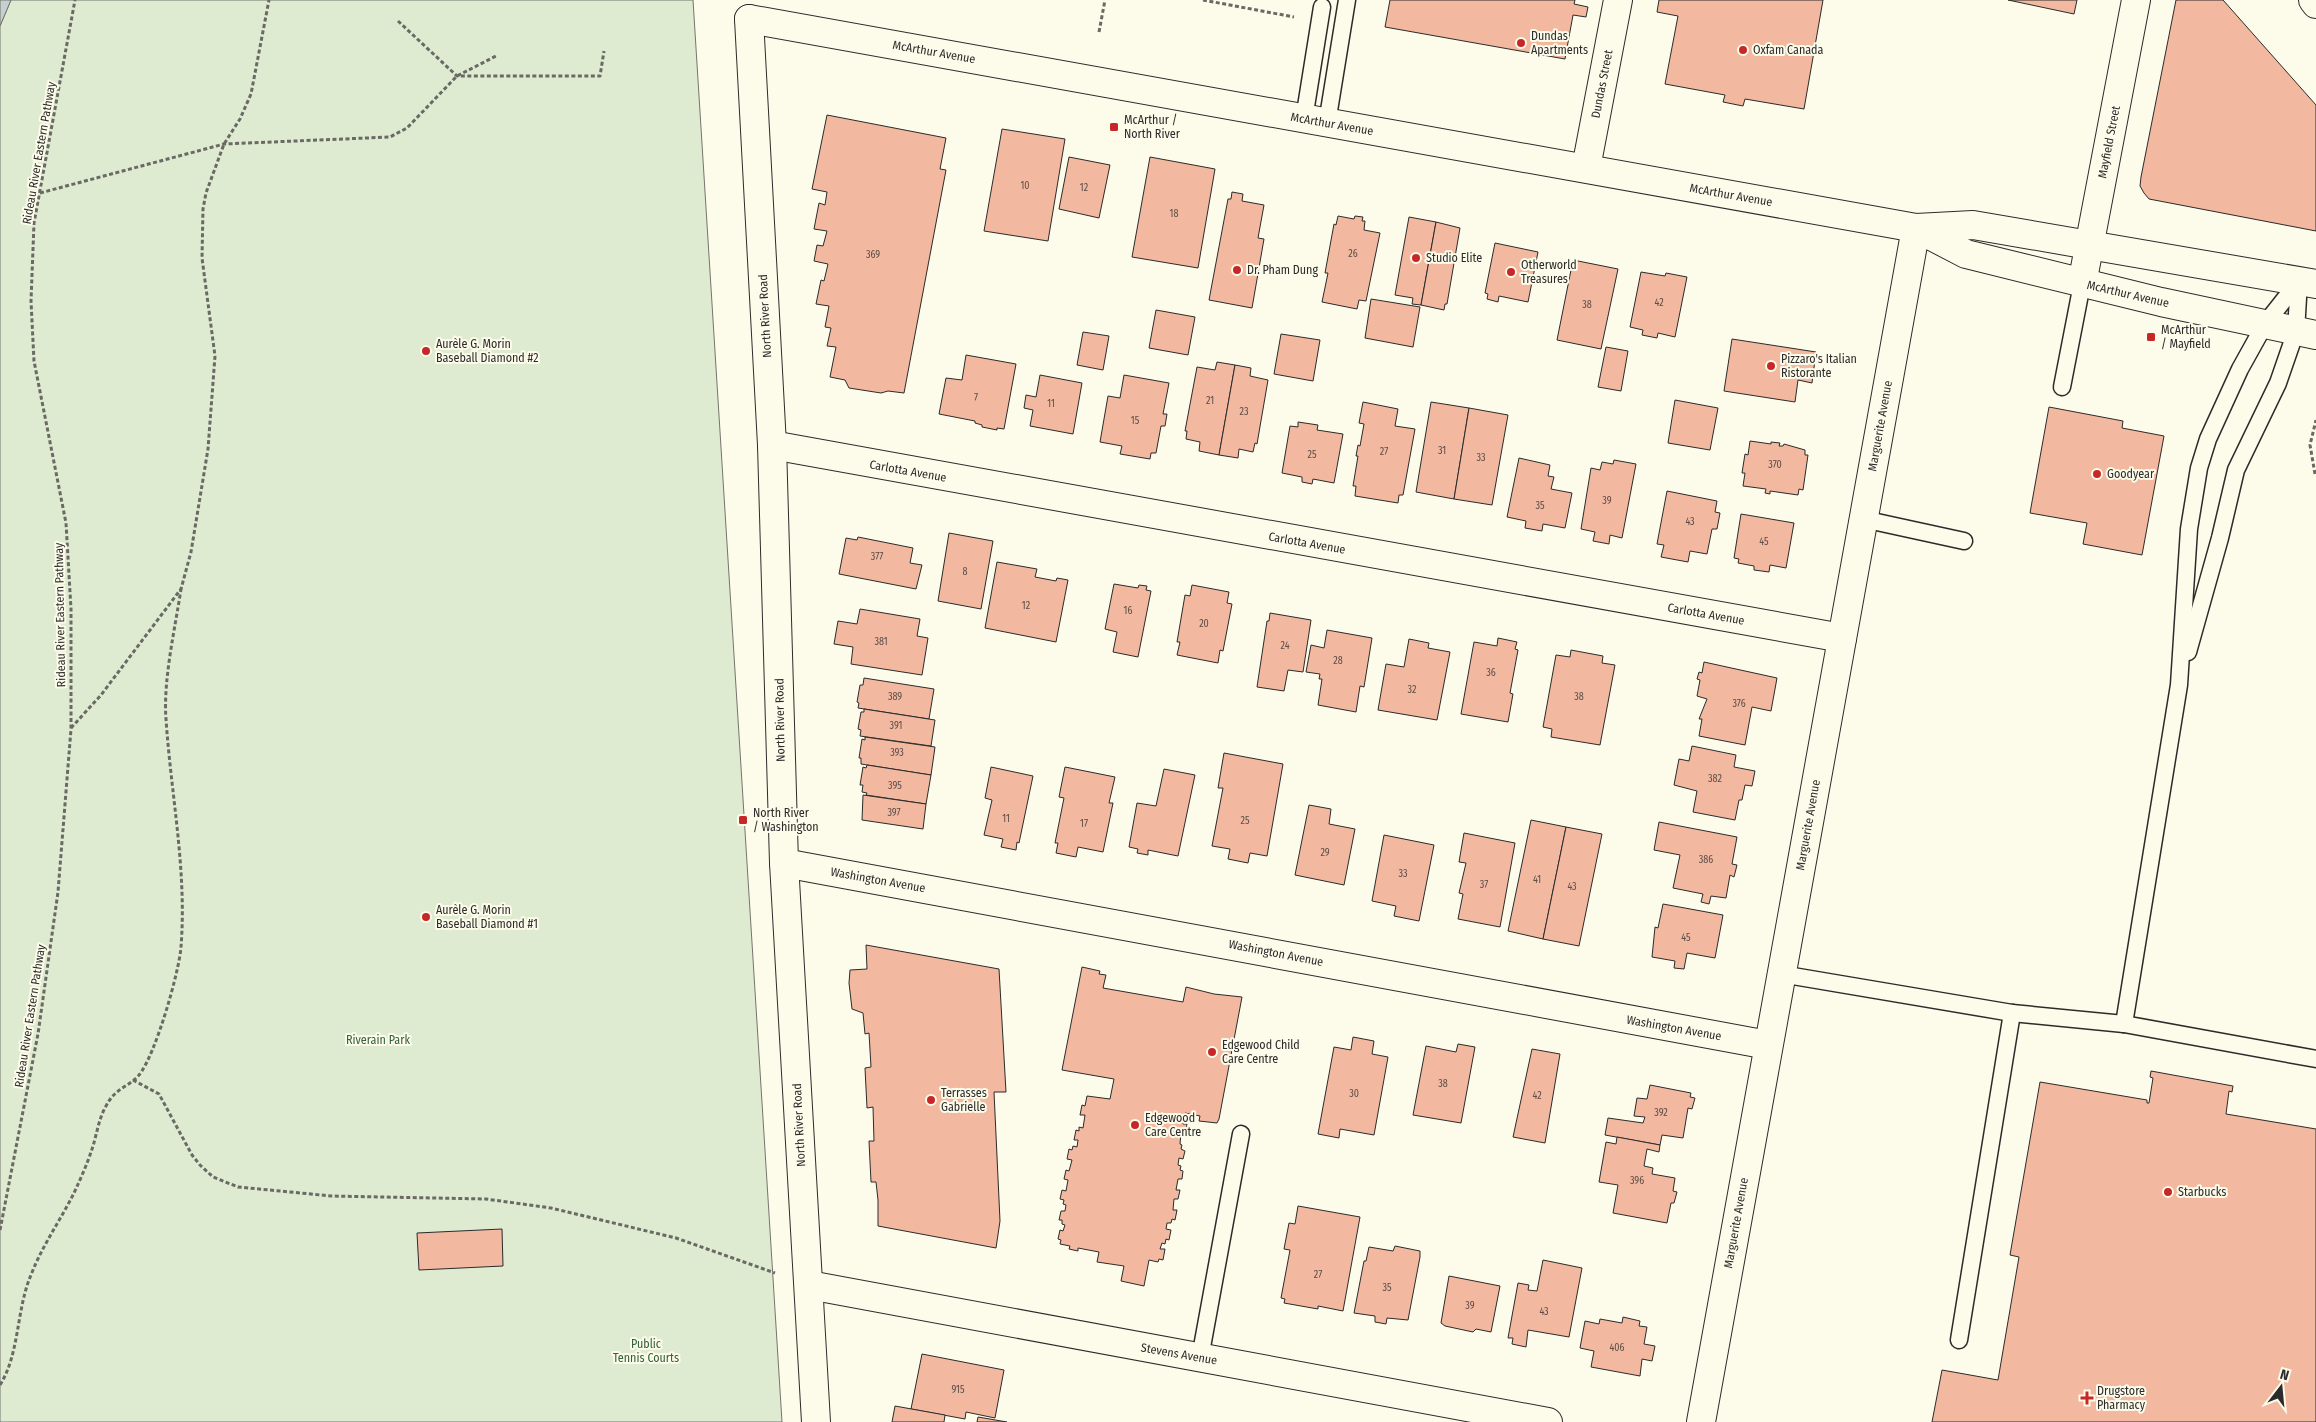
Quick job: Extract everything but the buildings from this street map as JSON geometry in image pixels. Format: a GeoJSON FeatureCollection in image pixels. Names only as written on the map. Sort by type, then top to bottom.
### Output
{"type":"FeatureCollection","features":[{"type":"Feature","properties":{"kind":"street","name":"Dundas Street"},"geometry":{"type":"LineString","coordinates":[[1586,168],[1618,0]]}},
{"type":"Feature","properties":{"kind":"street","name":"Mayfield Street"},"geometry":{"type":"LineString","coordinates":[[2082,284],[2136,0]]}},
{"type":"Feature","properties":{"kind":"street"},"geometry":{"type":"LineString","coordinates":[[2313,0],[2316,4]]}},
{"type":"Feature","properties":{"kind":"street","name":"McArthur Avenue"},"geometry":{"type":"LineString","coordinates":[[749,6],[1315,121],[1916,228],[1973,225],[2308,283]]}},
{"type":"Feature","properties":{"kind":"street","name":"North River Road"},"geometry":{"type":"LineString","coordinates":[[749,6],[772,445],[784,863],[816,1422]]}},
{"type":"Feature","properties":{"kind":"street","name":"McArthur Avenue"},"geometry":{"type":"LineString","coordinates":[[1916,228],[1966,254],[2082,284],[2306,333]]}},
{"type":"Feature","properties":{"kind":"street","name":"Marguerite Avenue"},"geometry":{"type":"LineString","coordinates":[[1701,1422],[1916,228]]}},
{"type":"Feature","properties":{"kind":"street","name":"Carlotta Avenue"},"geometry":{"type":"LineString","coordinates":[[772,445],[1842,638]]}},
{"type":"Feature","properties":{"kind":"street","name":"Washington Avenue"},"geometry":{"type":"LineString","coordinates":[[784,863],[1768,1045]]}},
{"type":"Feature","properties":{"kind":"street","name":"Stevens Avenue"},"geometry":{"type":"LineString","coordinates":[[809,1285],[1548,1422]]}},
{"type":"Feature","properties":{"kind":"lane"},"geometry":{"type":"LineString","coordinates":[[1315,121],[1347,0]]}},
{"type":"Feature","properties":{"kind":"lane"},"geometry":{"type":"LineString","coordinates":[[1315,121],[1322,7]]}},
{"type":"Feature","properties":{"kind":"lane"},"geometry":{"type":"LineString","coordinates":[[2124,1024],[2179,685],[2189,530],[2199,468],[2208,439],[2240,369],[2265,324],[2308,283]]}},
{"type":"Feature","properties":{"kind":"lane"},"geometry":{"type":"LineString","coordinates":[[2179,685],[2220,538],[2236,470],[2278,383],[2306,333],[2308,283]]}},
{"type":"Feature","properties":{"kind":"lane"},"geometry":{"type":"LineString","coordinates":[[2062,387],[2082,284]]}},
{"type":"Feature","properties":{"kind":"lane"},"geometry":{"type":"LineString","coordinates":[[1863,519],[1964,541]]}},
{"type":"Feature","properties":{"kind":"lane"},"geometry":{"type":"LineString","coordinates":[[1781,974],[2012,1013],[2124,1024],[2316,1059]]}},
{"type":"Feature","properties":{"kind":"lane"},"geometry":{"type":"LineString","coordinates":[[1959,1340],[2012,1013]]}},
{"type":"Feature","properties":{"kind":"lane"},"geometry":{"type":"LineString","coordinates":[[1200,1358],[1241,1134]]}},
{"type":"Feature","properties":{"kind":"path","name":"Rideau River Eastern Pathway"},"geometry":{"type":"LineString","coordinates":[[0,1230],[44,996],[58,892],[70,729],[71,609],[66,523],[34,361],[31,301],[34,224],[75,0]]}},
{"type":"Feature","properties":{"kind":"path"},"geometry":{"type":"LineString","coordinates":[[0,1385],[7,1373],[11,1359],[22,1302],[30,1276],[45,1244],[74,1193],[92,1149],[106,1104],[116,1090],[137,1077],[148,1061],[176,975],[181,949],[183,916],[181,858],[166,718],[166,693],[181,589],[191,552],[204,477],[214,365],[202,258],[203,209],[206,193],[224,144],[240,119],[251,94],[269,0]]}},
{"type":"Feature","properties":{"kind":"path"},"geometry":{"type":"LineString","coordinates":[[1099,32],[1105,0]]}},
{"type":"Feature","properties":{"kind":"path"},"geometry":{"type":"LineString","coordinates":[[1203,0],[1301,18]]}},
{"type":"Feature","properties":{"kind":"path"},"geometry":{"type":"LineString","coordinates":[[398,21],[457,76],[600,76],[604,51]]}},
{"type":"Feature","properties":{"kind":"path"},"geometry":{"type":"LineString","coordinates":[[40,193],[224,144],[390,137],[407,128],[457,76],[496,56]]}},
{"type":"Feature","properties":{"kind":"path"},"geometry":{"type":"LineString","coordinates":[[2316,420],[2310,445],[2316,474]]}},
{"type":"Feature","properties":{"kind":"path"},"geometry":{"type":"LineString","coordinates":[[70,729],[100,695],[181,589]]}},
{"type":"Feature","properties":{"kind":"path"},"geometry":{"type":"LineString","coordinates":[[133,1080],[159,1094],[192,1155],[200,1165],[213,1177],[238,1187],[331,1196],[486,1198],[551,1208],[676,1238],[809,1285]]}},
{"type":"Feature","properties":{"kind":"green space","name":"Riverain Park"},"geometry":{"type":"Polygon","coordinates":[[[11,0],[693,0],[782,1422],[0,1422],[0,26],[11,0]]]}},
{"type":"Feature","properties":{"kind":"shaded area"},"geometry":{"type":"Polygon","coordinates":[[[0,0],[11,0],[0,26],[0,0]]]}},
{"type":"Feature","properties":{"kind":"place","name":"Dundas Apartments"},"geometry":{"type":"Point","coordinates":[1521,43]}},
{"type":"Feature","properties":{"kind":"place","name":"Oxfam Canada"},"geometry":{"type":"Point","coordinates":[1743,50]}},
{"type":"Feature","properties":{"kind":"place","name":"McArthur / North River"},"geometry":{"type":"Point","coordinates":[1114,127]}},
{"type":"Feature","properties":{"kind":"place","name":"Studio Elite"},"geometry":{"type":"Point","coordinates":[1416,258]}},
{"type":"Feature","properties":{"kind":"place","name":"Dr. Pham Dung"},"geometry":{"type":"Point","coordinates":[1237,270]}},
{"type":"Feature","properties":{"kind":"place","name":"Otherworld Treasures"},"geometry":{"type":"Point","coordinates":[1511,272]}},
{"type":"Feature","properties":{"kind":"place","name":"McArthur / Mayfield"},"geometry":{"type":"Point","coordinates":[2151,337]}},
{"type":"Feature","properties":{"kind":"place","name":"Aurèle G. Morin Baseball Diamond #2"},"geometry":{"type":"Point","coordinates":[426,351]}},
{"type":"Feature","properties":{"kind":"place","name":"Pizzaro's Italian Ristorante"},"geometry":{"type":"Point","coordinates":[1771,366]}},
{"type":"Feature","properties":{"kind":"place","name":"Goodyear"},"geometry":{"type":"Point","coordinates":[2097,474]}},
{"type":"Feature","properties":{"kind":"place","name":"North River / Washington"},"geometry":{"type":"Point","coordinates":[743,820]}},
{"type":"Feature","properties":{"kind":"place","name":"Aurèle G. Morin Baseball Diamond #1"},"geometry":{"type":"Point","coordinates":[426,917]}},
{"type":"Feature","properties":{"kind":"place","name":"Edgewood Child Care Centre"},"geometry":{"type":"Point","coordinates":[1212,1052]}},
{"type":"Feature","properties":{"kind":"place","name":"Terrasses Gabrielle"},"geometry":{"type":"Point","coordinates":[931,1100]}},
{"type":"Feature","properties":{"kind":"place","name":"Edgewood Care Centre"},"geometry":{"type":"Point","coordinates":[1135,1125]}},
{"type":"Feature","properties":{"kind":"place","name":"Starbucks"},"geometry":{"type":"Point","coordinates":[2168,1192]}},
{"type":"Feature","properties":{"kind":"place","name":"Drugstore Pharmacy"},"geometry":{"type":"Point","coordinates":[2087,1398]}},
{"type":"Feature","properties":{"kind":"park label","name":"Public Tennis Courts"},"geometry":{"type":"Point","coordinates":[646,1351]}}]}
